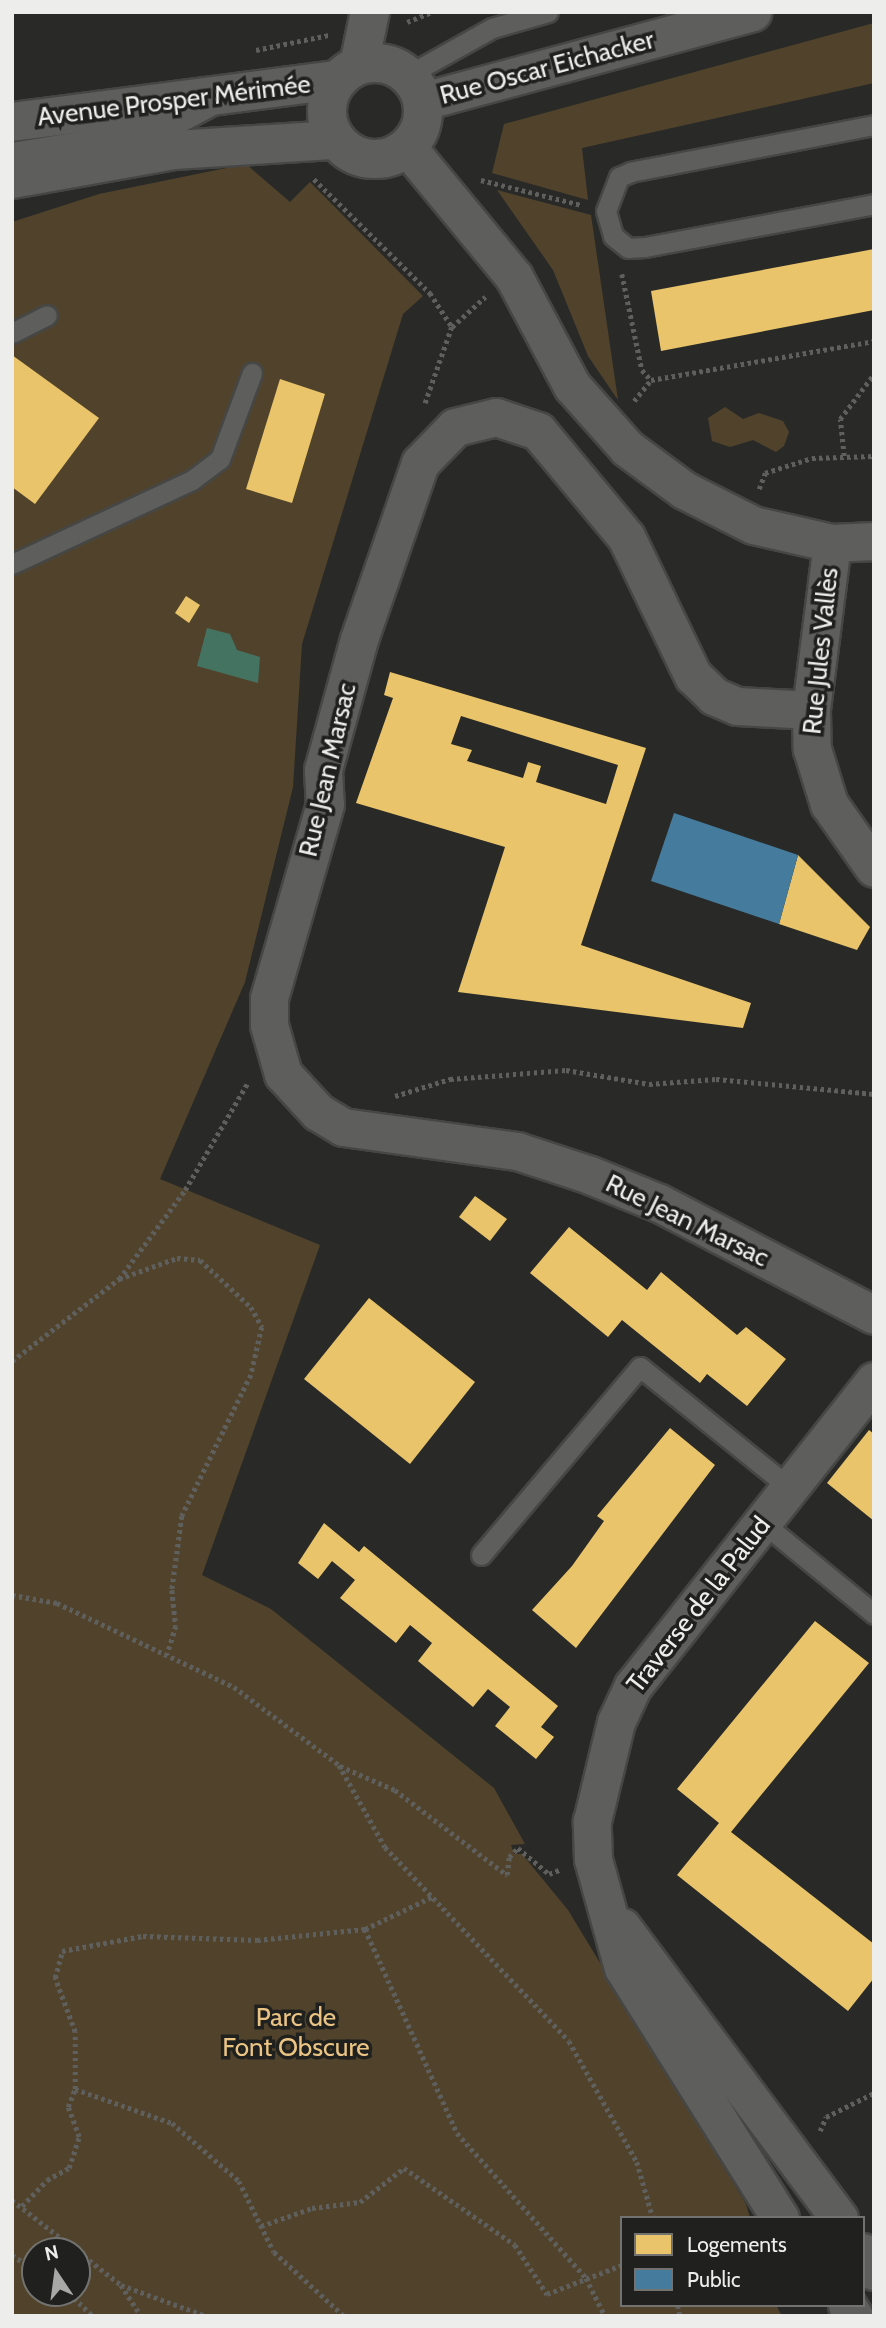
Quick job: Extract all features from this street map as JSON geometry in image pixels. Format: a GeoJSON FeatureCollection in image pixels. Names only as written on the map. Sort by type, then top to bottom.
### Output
{"type":"FeatureCollection","features":[{"type":"Feature","properties":{"kind":"street","name":"Rue Oscar Eichacker"},"geometry":{"type":"LineString","coordinates":[[415,88],[752,12]]}},
{"type":"Feature","properties":{"kind":"street"},"geometry":{"type":"LineString","coordinates":[[348,73],[385,63],[415,88],[421,126],[407,147],[378,159],[355,154],[336,140],[326,110],[348,73],[384,19]]}},
{"type":"Feature","properties":{"kind":"street","name":"Avenue Prosper Mérimée"},"geometry":{"type":"LineString","coordinates":[[12,122],[348,73]]}},
{"type":"Feature","properties":{"kind":"street","name":"Avenue Prosper Mérimée"},"geometry":{"type":"LineString","coordinates":[[12,179],[256,142],[336,140]]}},
{"type":"Feature","properties":{"kind":"street"},"geometry":{"type":"LineString","coordinates":[[407,147],[514,277],[572,386],[626,448],[684,490],[753,526],[832,543],[874,541]]}},
{"type":"Feature","properties":{"kind":"street","name":"Rue Jean Marsac"},"geometry":{"type":"LineString","coordinates":[[811,710],[737,706],[714,696],[693,676],[626,537],[538,431],[496,417],[455,426],[420,463],[359,639],[323,770],[325,804],[269,998],[269,1025],[283,1074],[318,1112],[343,1127],[517,1151],[590,1175],[659,1203],[874,1315]]}},
{"type":"Feature","properties":{"kind":"street","name":"Rue Jules Vallès"},"geometry":{"type":"LineString","coordinates":[[832,543],[811,710],[812,749],[829,804],[874,868]]}},
{"type":"Feature","properties":{"kind":"street","name":"Traverse de la Palud"},"geometry":{"type":"LineString","coordinates":[[779,2216],[629,1982],[604,1899],[592,1821],[616,1722],[633,1686],[874,1381]]}},
{"type":"Feature","properties":{"kind":"street","name":"Traverse de la Palud"},"geometry":{"type":"LineString","coordinates":[[604,1899],[838,2216]]}},
{"type":"Feature","properties":{"kind":"street"},"geometry":{"type":"LineString","coordinates":[[865,2255],[874,2271]]}},
{"type":"Feature","properties":{"kind":"lane"},"geometry":{"type":"LineString","coordinates":[[415,88],[492,27],[548,12]]}},
{"type":"Feature","properties":{"kind":"lane"},"geometry":{"type":"LineString","coordinates":[[12,152],[173,126],[244,89]]}},
{"type":"Feature","properties":{"kind":"lane"},"geometry":{"type":"LineString","coordinates":[[874,125],[631,172],[619,177],[606,211],[613,236],[628,248],[874,204]]}},
{"type":"Feature","properties":{"kind":"lane"},"geometry":{"type":"LineString","coordinates":[[173,126],[256,142]]}},
{"type":"Feature","properties":{"kind":"lane"},"geometry":{"type":"LineString","coordinates":[[12,333],[47,315]]}},
{"type":"Feature","properties":{"kind":"lane"},"geometry":{"type":"LineString","coordinates":[[12,564],[191,480],[220,459],[252,373]]}},
{"type":"Feature","properties":{"kind":"lane"},"geometry":{"type":"LineString","coordinates":[[481,1555],[640,1367],[790,1488]]}},
{"type":"Feature","properties":{"kind":"lane"},"geometry":{"type":"LineString","coordinates":[[763,1523],[874,1614]]}},
{"type":"Feature","properties":{"kind":"path"},"geometry":{"type":"LineString","coordinates":[[384,19],[432,12]]}},
{"type":"Feature","properties":{"kind":"path"},"geometry":{"type":"LineString","coordinates":[[303,168],[430,293],[452,327]]}},
{"type":"Feature","properties":{"kind":"path"},"geometry":{"type":"LineString","coordinates":[[474,178],[606,211]]}},
{"type":"Feature","properties":{"kind":"path"},"geometry":{"type":"LineString","coordinates":[[613,236],[642,370],[651,380]]}},
{"type":"Feature","properties":{"kind":"path"},"geometry":{"type":"LineString","coordinates":[[421,414],[452,327],[476,304]]}},
{"type":"Feature","properties":{"kind":"path"},"geometry":{"type":"LineString","coordinates":[[639,397],[651,380],[874,341]]}},
{"type":"Feature","properties":{"kind":"path"},"geometry":{"type":"LineString","coordinates":[[844,456],[840,419],[874,374]]}},
{"type":"Feature","properties":{"kind":"path"},"geometry":{"type":"LineString","coordinates":[[756,496],[765,473],[811,458],[874,456]]}},
{"type":"Feature","properties":{"kind":"path"},"geometry":{"type":"LineString","coordinates":[[389,1097],[450,1079],[566,1070],[649,1084],[716,1079],[874,1094]]}},
{"type":"Feature","properties":{"kind":"path"},"geometry":{"type":"LineString","coordinates":[[12,1361],[119,1279],[185,1189],[251,1077]]}},
{"type":"Feature","properties":{"kind":"path"},"geometry":{"type":"LineString","coordinates":[[119,1279],[177,1258],[200,1260],[251,1307],[262,1327],[251,1375],[182,1516],[172,1590],[176,1626],[167,1655]]}},
{"type":"Feature","properties":{"kind":"path"},"geometry":{"type":"LineString","coordinates":[[12,1595],[57,1603],[234,1687],[339,1765],[395,1790],[507,1875],[509,1857],[518,1849],[549,1874]]}},
{"type":"Feature","properties":{"kind":"path"},"geometry":{"type":"LineString","coordinates":[[339,1765],[385,1847],[569,2041],[637,2162],[652,2216]]}},
{"type":"Feature","properties":{"kind":"path"},"geometry":{"type":"LineString","coordinates":[[22,2206],[47,2180],[69,2168],[79,2137],[68,2107],[75,2089],[75,2032],[55,1978],[62,1951],[143,1936],[257,1940],[365,1929],[432,1897]]}},
{"type":"Feature","properties":{"kind":"path"},"geometry":{"type":"LineString","coordinates":[[365,1929],[457,2133],[586,2278],[605,2316]]}},
{"type":"Feature","properties":{"kind":"path"},"geometry":{"type":"LineString","coordinates":[[75,2089],[172,2123],[239,2181],[274,2252],[344,2316]]}},
{"type":"Feature","properties":{"kind":"path"},"geometry":{"type":"LineString","coordinates":[[826,2117],[874,2093]]}},
{"type":"Feature","properties":{"kind":"path"},"geometry":{"type":"LineString","coordinates":[[261,2226],[312,2208],[360,2202],[404,2168],[515,2245],[547,2294],[620,2266]]}},
{"type":"Feature","properties":{"kind":"path"},"geometry":{"type":"LineString","coordinates":[[12,2200],[121,2284],[206,2316]]}},
{"type":"Feature","properties":{"kind":"path"},"geometry":{"type":"LineString","coordinates":[[121,2284],[141,2316]]}},
{"type":"Feature","properties":{"kind":"green space"},"geometry":{"type":"Polygon","coordinates":[[[874,23],[874,83],[582,148],[588,200],[492,173],[504,124],[874,23]]]}},
{"type":"Feature","properties":{"kind":"green space","name":"Parc de Font Obscure"},"geometry":{"type":"Polygon","coordinates":[[[246,164],[290,202],[310,182],[423,296],[403,314],[302,644],[293,787],[245,982],[160,1179],[320,1245],[202,1575],[271,1609],[494,1788],[525,1844],[511,1845],[514,1854],[522,1854],[568,1910],[746,2204],[749,2216],[620,2216],[620,2307],[777,2307],[782,2316],[12,2316],[12,222],[99,194],[246,164]]]}},
{"type":"Feature","properties":{"kind":"green space"},"geometry":{"type":"Polygon","coordinates":[[[497,190],[591,215],[618,400],[588,356],[553,270],[497,190]]]}},
{"type":"Feature","properties":{"kind":"green space"},"geometry":{"type":"Polygon","coordinates":[[[725,407],[743,419],[759,413],[783,421],[789,432],[784,446],[776,452],[753,440],[730,447],[712,441],[708,418],[725,407]]]}},
{"type":"Feature","properties":{"kind":"shaded area"},"geometry":{"type":"Polygon","coordinates":[[[207,628],[230,634],[237,650],[260,657],[258,683],[197,666],[207,628]]]}},
{"type":"Feature","properties":{"kind":"building: Logements"},"geometry":{"type":"Polygon","coordinates":[[[874,249],[874,310],[661,351],[651,291],[874,249]]]}},
{"type":"Feature","properties":{"kind":"building: Logements"},"geometry":{"type":"Polygon","coordinates":[[[12,355],[99,418],[35,504],[12,487],[12,355]]]}},
{"type":"Feature","properties":{"kind":"building: Logements"},"geometry":{"type":"Polygon","coordinates":[[[280,379],[325,394],[292,503],[246,489],[280,379]]]}},
{"type":"Feature","properties":{"kind":"building: Logements"},"geometry":{"type":"Polygon","coordinates":[[[186,596],[200,605],[189,623],[175,613],[186,596]]]}},
{"type":"Feature","properties":{"kind":"building: Logements"},"geometry":{"type":"Polygon","coordinates":[[[390,672],[646,748],[581,945],[751,1003],[743,1028],[458,992],[505,847],[356,803],[393,698],[384,695],[390,672]],[[461,716],[451,744],[472,750],[467,761],[523,778],[528,762],[541,766],[536,782],[606,804],[618,765],[461,716]]]}},
{"type":"Feature","properties":{"kind":"building: Logements"},"geometry":{"type":"Polygon","coordinates":[[[798,855],[870,927],[857,950],[779,924],[798,855]]]}},
{"type":"Feature","properties":{"kind":"building: Logements"},"geometry":{"type":"Polygon","coordinates":[[[475,1196],[507,1219],[490,1241],[459,1217],[475,1196]]]}},
{"type":"Feature","properties":{"kind":"building: Logements"},"geometry":{"type":"Polygon","coordinates":[[[569,1227],[647,1290],[661,1272],[737,1335],[746,1327],[786,1359],[747,1406],[707,1374],[700,1383],[622,1320],[608,1337],[530,1273],[569,1227]]]}},
{"type":"Feature","properties":{"kind":"building: Logements"},"geometry":{"type":"Polygon","coordinates":[[[369,1298],[475,1382],[410,1464],[304,1379],[369,1298]]]}},
{"type":"Feature","properties":{"kind":"building: Logements"},"geometry":{"type":"Polygon","coordinates":[[[670,1428],[715,1465],[576,1648],[532,1610],[572,1566],[604,1521],[597,1516],[670,1428]]]}},
{"type":"Feature","properties":{"kind":"building: Logements"},"geometry":{"type":"Polygon","coordinates":[[[869,1430],[874,1434],[874,1521],[827,1483],[869,1430]]]}},
{"type":"Feature","properties":{"kind":"building: Logements"},"geometry":{"type":"Polygon","coordinates":[[[324,1523],[359,1552],[364,1546],[558,1706],[541,1727],[554,1737],[536,1759],[495,1726],[510,1707],[488,1689],[473,1707],[418,1661],[432,1643],[410,1625],[396,1643],[340,1598],[355,1580],[332,1561],[318,1579],[298,1563],[324,1523]]]}},
{"type":"Feature","properties":{"kind":"building: Logements"},"geometry":{"type":"Polygon","coordinates":[[[815,1621],[869,1663],[731,1832],[874,1944],[874,1978],[848,2011],[677,1875],[719,1823],[677,1789],[815,1621]]]}},
{"type":"Feature","properties":{"kind":"building: Public"},"geometry":{"type":"Polygon","coordinates":[[[674,813],[798,855],[779,924],[651,881],[674,813]]]}}]}
